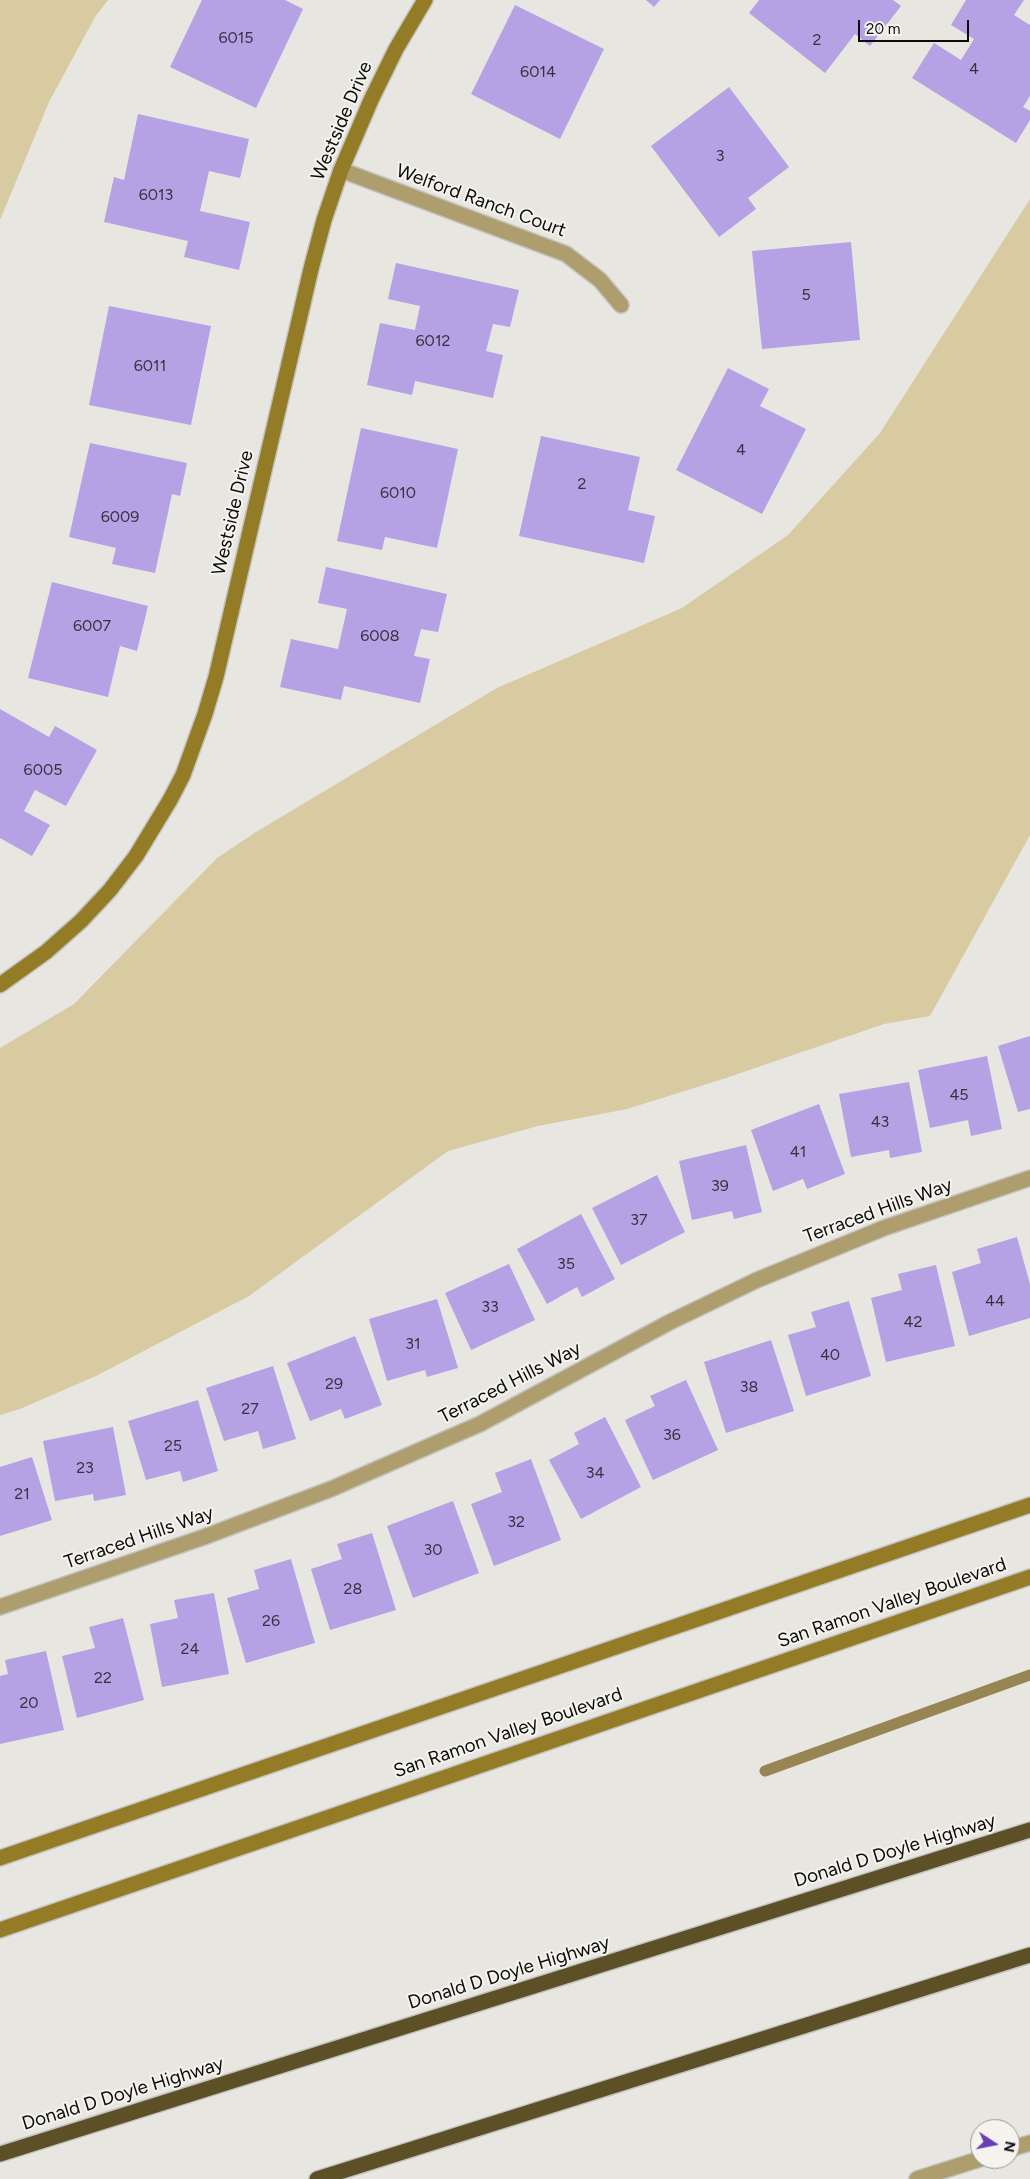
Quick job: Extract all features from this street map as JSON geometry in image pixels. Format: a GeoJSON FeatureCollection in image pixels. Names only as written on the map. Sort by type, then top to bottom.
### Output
{"type":"FeatureCollection","features":[{"type":"Feature","properties":{"kind":"highway","name":"Donald D Doyle Highway"},"geometry":{"type":"LineString","coordinates":[[0,2154],[1030,1830]]}},
{"type":"Feature","properties":{"kind":"highway"},"geometry":{"type":"LineString","coordinates":[[317,2179],[1030,1954]]}},
{"type":"Feature","properties":{"kind":"main road","name":"Westside Drive"},"geometry":{"type":"LineString","coordinates":[[0,985],[81,921],[110,890],[136,856],[183,775],[203,721],[216,677],[311,269],[340,170],[396,48],[425,0]]}},
{"type":"Feature","properties":{"kind":"main road"},"geometry":{"type":"LineString","coordinates":[[0,1858],[1030,1505]]}},
{"type":"Feature","properties":{"kind":"main road","name":"San Ramon Valley Boulevard"},"geometry":{"type":"LineString","coordinates":[[0,1930],[1030,1577]]}},
{"type":"Feature","properties":{"kind":"street","name":"Welford Ranch Court"},"geometry":{"type":"LineString","coordinates":[[340,170],[566,254],[600,280],[621,305]]}},
{"type":"Feature","properties":{"kind":"street","name":"Terraced Hills Way"},"geometry":{"type":"LineString","coordinates":[[0,1607],[204,1537],[332,1489],[480,1424],[670,1322],[757,1280],[884,1228],[1030,1178]]}},
{"type":"Feature","properties":{"kind":"street"},"geometry":{"type":"LineString","coordinates":[[917,2179],[970,2162]]}},
{"type":"Feature","properties":{"kind":"shaded area"},"geometry":{"type":"Polygon","coordinates":[[[0,0],[108,0],[95,17],[49,102],[0,220],[0,0]]]}},
{"type":"Feature","properties":{"kind":"shaded area"},"geometry":{"type":"Polygon","coordinates":[[[1030,199],[1030,835],[930,1016],[884,1024],[723,1079],[627,1109],[538,1126],[448,1151],[249,1296],[96,1376],[20,1409],[0,1415],[0,1048],[74,1004],[217,858],[256,832],[497,688],[682,608],[788,535],[880,433],[1030,199]]]}},
{"type":"Feature","properties":{"kind":"building"},"geometry":{"type":"Polygon","coordinates":[[[202,0],[285,0],[303,9],[256,108],[170,67],[202,0]]]}},
{"type":"Feature","properties":{"kind":"building"},"geometry":{"type":"Polygon","coordinates":[[[646,0],[660,0],[654,7],[646,0]]]}},
{"type":"Feature","properties":{"kind":"building"},"geometry":{"type":"Polygon","coordinates":[[[759,0],[893,0],[901,6],[870,46],[855,34],[825,73],[749,13],[759,0]]]}},
{"type":"Feature","properties":{"kind":"building"},"geometry":{"type":"Polygon","coordinates":[[[966,0],[1024,0],[1014,15],[1030,25],[1030,96],[1023,107],[1030,111],[1030,120],[1016,143],[912,78],[934,43],[961,60],[974,39],[951,25],[966,0]]]}},
{"type":"Feature","properties":{"kind":"building"},"geometry":{"type":"Polygon","coordinates":[[[515,5],[604,49],[560,139],[471,94],[515,5]]]}},
{"type":"Feature","properties":{"kind":"building"},"geometry":{"type":"Polygon","coordinates":[[[729,87],[789,167],[748,198],[756,209],[719,237],[651,146],[729,87]]]}},
{"type":"Feature","properties":{"kind":"building"},"geometry":{"type":"Polygon","coordinates":[[[138,114],[249,139],[240,178],[209,171],[200,211],[250,222],[239,270],[184,257],[188,241],[104,222],[114,177],[124,180],[138,114]]]}},
{"type":"Feature","properties":{"kind":"building"},"geometry":{"type":"Polygon","coordinates":[[[851,242],[860,340],[762,349],[752,251],[851,242]]]}},
{"type":"Feature","properties":{"kind":"building"},"geometry":{"type":"Polygon","coordinates":[[[396,263],[519,290],[510,327],[493,324],[486,351],[503,355],[493,398],[415,381],[412,395],[367,385],[380,323],[415,330],[420,306],[388,299],[396,263]]]}},
{"type":"Feature","properties":{"kind":"building"},"geometry":{"type":"Polygon","coordinates":[[[109,306],[211,326],[191,425],[89,405],[109,306]]]}},
{"type":"Feature","properties":{"kind":"building"},"geometry":{"type":"Polygon","coordinates":[[[728,368],[769,389],[760,406],[806,429],[762,514],[676,470],[728,368]]]}},
{"type":"Feature","properties":{"kind":"building"},"geometry":{"type":"Polygon","coordinates":[[[361,428],[458,449],[437,548],[385,537],[382,550],[337,541],[361,428]]]}},
{"type":"Feature","properties":{"kind":"building"},"geometry":{"type":"Polygon","coordinates":[[[541,436],[640,457],[628,510],[655,516],[644,563],[519,536],[541,436]]]}},
{"type":"Feature","properties":{"kind":"building"},"geometry":{"type":"Polygon","coordinates":[[[90,443],[187,463],[180,496],[172,494],[155,573],[112,564],[116,548],[69,537],[90,443]]]}},
{"type":"Feature","properties":{"kind":"building"},"geometry":{"type":"Polygon","coordinates":[[[326,567],[447,594],[438,632],[421,629],[414,656],[430,659],[420,703],[344,686],[341,700],[280,687],[291,639],[338,649],[347,609],[318,603],[326,567]]]}},
{"type":"Feature","properties":{"kind":"building"},"geometry":{"type":"Polygon","coordinates":[[[52,582],[148,606],[137,651],[120,646],[108,697],[28,678],[52,582]]]}},
{"type":"Feature","properties":{"kind":"building"},"geometry":{"type":"Polygon","coordinates":[[[0,709],[49,737],[55,726],[97,750],[66,806],[35,790],[24,811],[50,825],[32,856],[0,838],[0,709]]]}},
{"type":"Feature","properties":{"kind":"building"},"geometry":{"type":"Polygon","coordinates":[[[1030,1036],[1030,1109],[1018,1112],[998,1046],[1030,1036]]]}},
{"type":"Feature","properties":{"kind":"building"},"geometry":{"type":"Polygon","coordinates":[[[987,1056],[1002,1129],[971,1136],[968,1120],[930,1128],[918,1070],[987,1056]]]}},
{"type":"Feature","properties":{"kind":"building"},"geometry":{"type":"Polygon","coordinates":[[[909,1082],[922,1152],[890,1158],[889,1150],[851,1157],[839,1094],[909,1082]]]}},
{"type":"Feature","properties":{"kind":"building"},"geometry":{"type":"Polygon","coordinates":[[[819,1104],[845,1174],[807,1189],[803,1179],[773,1191],[751,1130],[819,1104]]]}},
{"type":"Feature","properties":{"kind":"building"},"geometry":{"type":"Polygon","coordinates":[[[746,1145],[762,1212],[734,1219],[732,1211],[692,1220],[679,1161],[746,1145]]]}},
{"type":"Feature","properties":{"kind":"building"},"geometry":{"type":"Polygon","coordinates":[[[657,1175],[685,1232],[621,1265],[592,1208],[657,1175]]]}},
{"type":"Feature","properties":{"kind":"building"},"geometry":{"type":"Polygon","coordinates":[[[581,1214],[615,1279],[582,1297],[577,1287],[547,1304],[517,1249],[581,1214]]]}},
{"type":"Feature","properties":{"kind":"building"},"geometry":{"type":"Polygon","coordinates":[[[1017,1237],[1030,1284],[1030,1318],[969,1336],[952,1272],[981,1263],[977,1249],[1017,1237]]]}},
{"type":"Feature","properties":{"kind":"building"},"geometry":{"type":"Polygon","coordinates":[[[509,1264],[535,1320],[471,1350],[445,1293],[509,1264]]]}},
{"type":"Feature","properties":{"kind":"building"},"geometry":{"type":"Polygon","coordinates":[[[936,1265],[955,1346],[886,1362],[871,1298],[902,1290],[898,1274],[936,1265]]]}},
{"type":"Feature","properties":{"kind":"building"},"geometry":{"type":"Polygon","coordinates":[[[437,1299],[458,1368],[427,1377],[425,1370],[387,1381],[369,1319],[437,1299]]]}},
{"type":"Feature","properties":{"kind":"building"},"geometry":{"type":"Polygon","coordinates":[[[849,1301],[871,1376],[806,1396],[788,1335],[816,1327],[811,1312],[849,1301]]]}},
{"type":"Feature","properties":{"kind":"building"},"geometry":{"type":"Polygon","coordinates":[[[355,1336],[382,1405],[345,1419],[341,1409],[310,1421],[287,1363],[355,1336]]]}},
{"type":"Feature","properties":{"kind":"building"},"geometry":{"type":"Polygon","coordinates":[[[771,1340],[794,1411],[726,1433],[704,1362],[771,1340]]]}},
{"type":"Feature","properties":{"kind":"building"},"geometry":{"type":"Polygon","coordinates":[[[273,1366],[296,1439],[263,1449],[258,1431],[224,1441],[206,1388],[273,1366]]]}},
{"type":"Feature","properties":{"kind":"building"},"geometry":{"type":"Polygon","coordinates":[[[686,1380],[718,1450],[653,1480],[625,1420],[655,1406],[650,1396],[686,1380]]]}},
{"type":"Feature","properties":{"kind":"building"},"geometry":{"type":"Polygon","coordinates":[[[198,1400],[218,1471],[183,1482],[180,1471],[146,1480],[128,1421],[198,1400]]]}},
{"type":"Feature","properties":{"kind":"building"},"geometry":{"type":"Polygon","coordinates":[[[605,1417],[641,1487],[581,1519],[549,1460],[579,1444],[574,1433],[605,1417]]]}},
{"type":"Feature","properties":{"kind":"building"},"geometry":{"type":"Polygon","coordinates":[[[113,1427],[126,1495],[94,1501],[93,1494],[55,1501],[43,1441],[113,1427]]]}},
{"type":"Feature","properties":{"kind":"building"},"geometry":{"type":"Polygon","coordinates":[[[32,1457],[52,1520],[0,1536],[0,1467],[32,1457]]]}},
{"type":"Feature","properties":{"kind":"building"},"geometry":{"type":"Polygon","coordinates":[[[531,1459],[561,1540],[494,1566],[471,1504],[502,1492],[495,1473],[531,1459]]]}},
{"type":"Feature","properties":{"kind":"building"},"geometry":{"type":"Polygon","coordinates":[[[453,1501],[479,1573],[413,1598],[387,1526],[453,1501]]]}},
{"type":"Feature","properties":{"kind":"building"},"geometry":{"type":"Polygon","coordinates":[[[372,1533],[396,1610],[330,1630],[311,1569],[342,1559],[337,1544],[372,1533]]]}},
{"type":"Feature","properties":{"kind":"building"},"geometry":{"type":"Polygon","coordinates":[[[291,1559],[315,1643],[246,1663],[227,1598],[259,1589],[254,1570],[291,1559]]]}},
{"type":"Feature","properties":{"kind":"building"},"geometry":{"type":"Polygon","coordinates":[[[214,1593],[229,1674],[162,1687],[150,1624],[178,1618],[174,1600],[214,1593]]]}},
{"type":"Feature","properties":{"kind":"building"},"geometry":{"type":"Polygon","coordinates":[[[123,1618],[144,1700],[77,1718],[62,1656],[95,1648],[89,1627],[123,1618]]]}},
{"type":"Feature","properties":{"kind":"building"},"geometry":{"type":"Polygon","coordinates":[[[46,1651],[64,1730],[0,1744],[0,1676],[8,1674],[5,1660],[46,1651]]]}},
{"type":"Feature","properties":{"kind":"waterway"},"geometry":{"type":"LineString","coordinates":[[765,1771],[1030,1675]]}}]}
